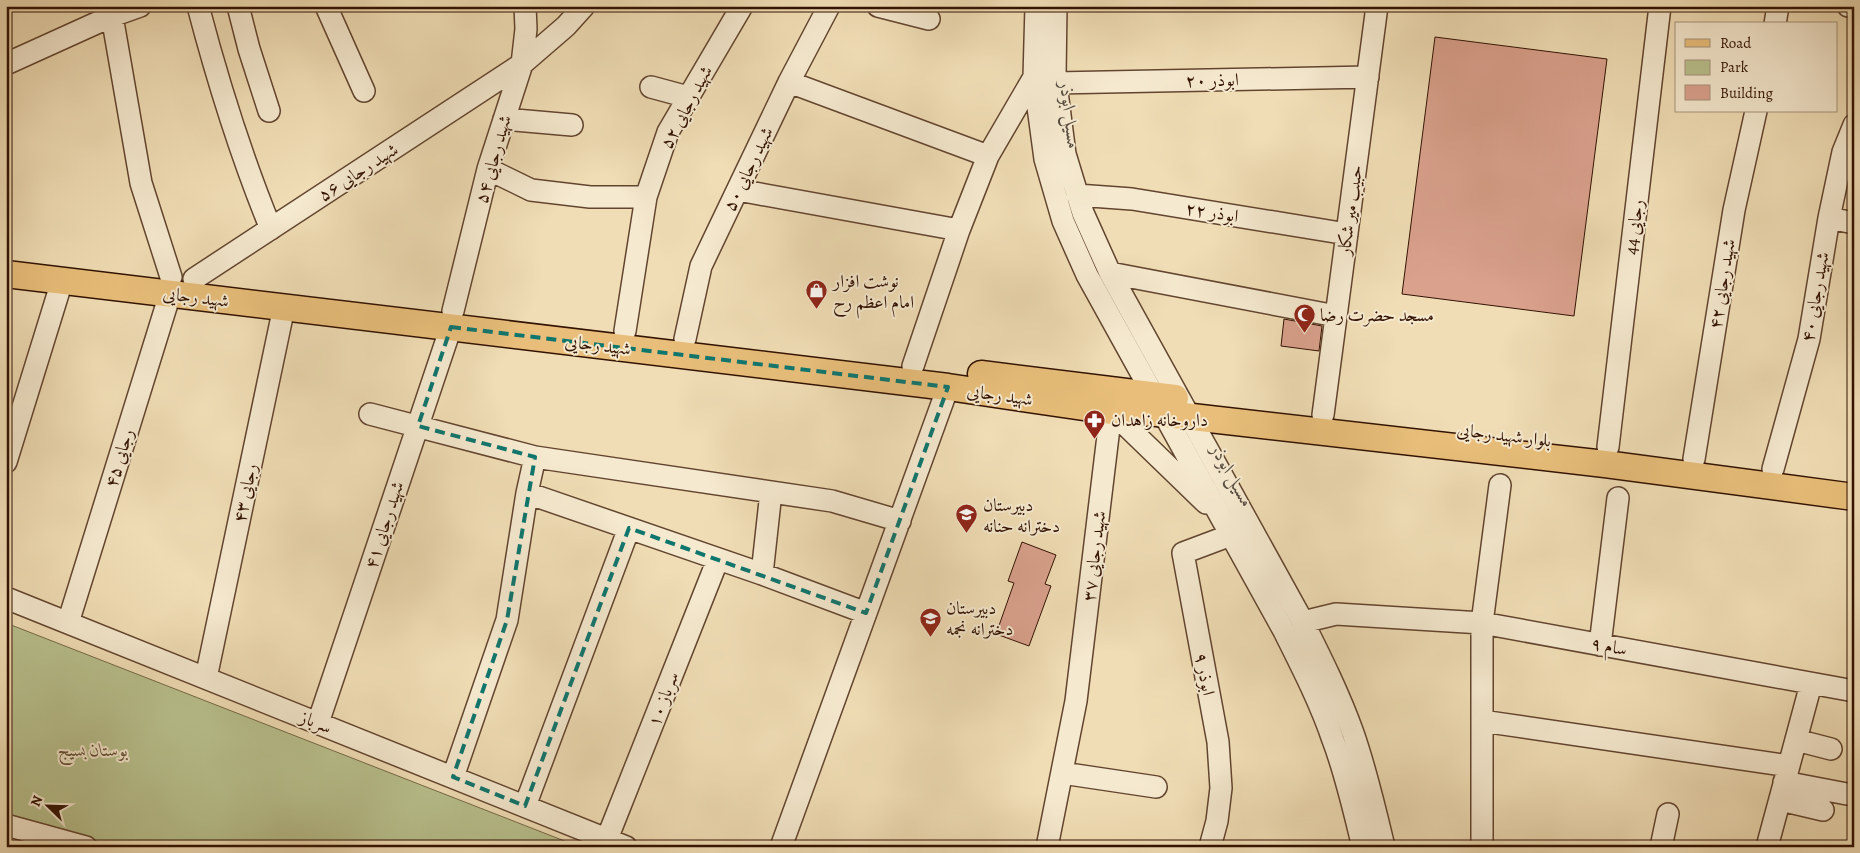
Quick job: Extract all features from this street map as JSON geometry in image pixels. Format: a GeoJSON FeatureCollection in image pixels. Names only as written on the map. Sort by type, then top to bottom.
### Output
{"type":"FeatureCollection","features":[{"type":"Feature","properties":{"kind":"main road","name":"شهید رجایی"},"geometry":{"type":"LineString","coordinates":[[6,257],[179,283],[948,387],[1111,411],[1171,406]]}},
{"type":"Feature","properties":{"kind":"main road","name":"شهید رجایی"},"geometry":{"type":"LineString","coordinates":[[6,274],[62,281],[179,283],[284,307],[625,331],[913,366],[1171,406]]}},
{"type":"Feature","properties":{"kind":"main road","name":"بلوار شهید رجایی"},"geometry":{"type":"LineString","coordinates":[[1171,406],[1323,415],[1608,447],[1854,480]]}},
{"type":"Feature","properties":{"kind":"main road","name":"بلوار شهید رجایی"},"geometry":{"type":"LineString","coordinates":[[1171,406],[1854,497]]}},
{"type":"Feature","properties":{"kind":"street"},"geometry":{"type":"LineString","coordinates":[[6,64],[109,11],[140,6]]}},
{"type":"Feature","properties":{"kind":"street"},"geometry":{"type":"LineString","coordinates":[[198,6],[216,76],[236,138],[248,174],[271,229]]}},
{"type":"Feature","properties":{"kind":"street"},"geometry":{"type":"LineString","coordinates":[[238,6],[249,49],[270,111]]}},
{"type":"Feature","properties":{"kind":"street"},"geometry":{"type":"LineString","coordinates":[[326,6],[364,91]]}},
{"type":"Feature","properties":{"kind":"street","name":"شهید رجایی ۵۴"},"geometry":{"type":"LineString","coordinates":[[452,319],[488,168],[522,64],[526,29],[525,6]]}},
{"type":"Feature","properties":{"kind":"street","name":"شهید رجایی ۵۶"},"geometry":{"type":"LineString","coordinates":[[179,283],[271,229],[522,64],[566,26],[584,6]]}},
{"type":"Feature","properties":{"kind":"street","name":"شهید رجایی ۵۰"},"geometry":{"type":"LineString","coordinates":[[684,339],[701,266],[789,82],[830,6]]}},
{"type":"Feature","properties":{"kind":"street"},"geometry":{"type":"LineString","coordinates":[[878,6],[929,19]]}},
{"type":"Feature","properties":{"kind":"street"},"geometry":{"type":"LineString","coordinates":[[1036,6],[1034,77],[1045,159],[1063,221],[1087,275],[1171,406],[1303,622],[1330,676],[1353,733],[1368,782],[1384,847]]}},
{"type":"Feature","properties":{"kind":"street"},"geometry":{"type":"LineString","coordinates":[[1056,6],[1056,83],[1065,154],[1083,213],[1227,527],[1311,684],[1334,740],[1363,847]]}},
{"type":"Feature","properties":{"kind":"street","name":"حبیب میر شکار"},"geometry":{"type":"LineString","coordinates":[[1323,415],[1377,6]]}},
{"type":"Feature","properties":{"kind":"street","name":"رجایی 44"},"geometry":{"type":"LineString","coordinates":[[1608,447],[1660,6]]}},
{"type":"Feature","properties":{"kind":"street"},"geometry":{"type":"LineString","coordinates":[[1774,22],[1778,6]]}},
{"type":"Feature","properties":{"kind":"street"},"geometry":{"type":"LineString","coordinates":[[1849,6],[1854,8]]}},
{"type":"Feature","properties":{"kind":"street","name":"شهید رجایی ۵۲"},"geometry":{"type":"LineString","coordinates":[[625,331],[646,198],[668,132],[737,8]]}},
{"type":"Feature","properties":{"kind":"street"},"geometry":{"type":"LineString","coordinates":[[109,11],[141,183],[179,283]]}},
{"type":"Feature","properties":{"kind":"street"},"geometry":{"type":"LineString","coordinates":[[913,366],[959,230],[988,156],[1034,77]]}},
{"type":"Feature","properties":{"kind":"street","name":"ابوذر ۲۰"},"geometry":{"type":"LineString","coordinates":[[1056,83],[1368,77]]}},
{"type":"Feature","properties":{"kind":"street"},"geometry":{"type":"LineString","coordinates":[[789,82],[988,156]]}},
{"type":"Feature","properties":{"kind":"street"},"geometry":{"type":"LineString","coordinates":[[651,87],[688,97]]}},
{"type":"Feature","properties":{"kind":"street","name":"شهید رجایی ۴۲"},"geometry":{"type":"LineString","coordinates":[[1694,459],[1734,210],[1756,112]]}},
{"type":"Feature","properties":{"kind":"street"},"geometry":{"type":"LineString","coordinates":[[504,119],[572,125]]}},
{"type":"Feature","properties":{"kind":"street","name":"شهید رجایی ۴۰"},"geometry":{"type":"LineString","coordinates":[[1773,469],[1809,339],[1829,218],[1843,152],[1854,125]]}},
{"type":"Feature","properties":{"kind":"street"},"geometry":{"type":"LineString","coordinates":[[488,168],[531,190],[590,197],[646,198]]}},
{"type":"Feature","properties":{"kind":"street"},"geometry":{"type":"LineString","coordinates":[[738,190],[959,230]]}},
{"type":"Feature","properties":{"kind":"street","name":"ابوذر ۲۲"},"geometry":{"type":"LineString","coordinates":[[1077,195],[1132,199],[1347,234]]}},
{"type":"Feature","properties":{"kind":"street"},"geometry":{"type":"LineString","coordinates":[[1829,218],[1854,223]]}},
{"type":"Feature","properties":{"kind":"street"},"geometry":{"type":"LineString","coordinates":[[1110,273],[1336,316]]}},
{"type":"Feature","properties":{"kind":"street"},"geometry":{"type":"LineString","coordinates":[[6,462],[62,281]]}},
{"type":"Feature","properties":{"kind":"street","name":"رجایی ۴۵"},"geometry":{"type":"LineString","coordinates":[[68,623],[179,283]]}},
{"type":"Feature","properties":{"kind":"street","name":"رجایی ۴۳"},"geometry":{"type":"LineString","coordinates":[[206,678],[284,307]]}},
{"type":"Feature","properties":{"kind":"street","name":"شهید رجایی ۴۱"},"geometry":{"type":"LineString","coordinates":[[318,723],[452,319]]}},
{"type":"Feature","properties":{"kind":"street"},"geometry":{"type":"LineString","coordinates":[[781,847],[948,387]]}},
{"type":"Feature","properties":{"kind":"street"},"geometry":{"type":"LineString","coordinates":[[1111,411],[1227,527]]}},
{"type":"Feature","properties":{"kind":"street","name":"شهید رجایی ۳۷"},"geometry":{"type":"LineString","coordinates":[[1047,847],[1076,701],[1111,411]]}},
{"type":"Feature","properties":{"kind":"street"},"geometry":{"type":"LineString","coordinates":[[370,414],[535,457],[832,501],[900,521]]}},
{"type":"Feature","properties":{"kind":"street"},"geometry":{"type":"LineString","coordinates":[[454,777],[506,620],[527,493],[535,457]]}},
{"type":"Feature","properties":{"kind":"street"},"geometry":{"type":"LineString","coordinates":[[1482,847],[1482,623],[1500,485]]}},
{"type":"Feature","properties":{"kind":"street"},"geometry":{"type":"LineString","coordinates":[[762,574],[771,492]]}},
{"type":"Feature","properties":{"kind":"street"},"geometry":{"type":"LineString","coordinates":[[527,493],[762,574],[866,613]]}},
{"type":"Feature","properties":{"kind":"street"},"geometry":{"type":"LineString","coordinates":[[1600,645],[1618,498]]}},
{"type":"Feature","properties":{"kind":"street","name":"ابوذر ۹"},"geometry":{"type":"LineString","coordinates":[[1210,847],[1217,821],[1221,788],[1218,742],[1182,553],[1227,527]]}},
{"type":"Feature","properties":{"kind":"street"},"geometry":{"type":"LineString","coordinates":[[525,806],[629,528]]}},
{"type":"Feature","properties":{"kind":"street","name":"سرباز ۱۰"},"geometry":{"type":"LineString","coordinates":[[617,843],[718,559]]}},
{"type":"Feature","properties":{"kind":"street","name":"سرباز"},"geometry":{"type":"LineString","coordinates":[[6,598],[617,843]]}},
{"type":"Feature","properties":{"kind":"street","name":"سام ۹"},"geometry":{"type":"LineString","coordinates":[[1303,622],[1336,614],[1482,623],[1854,691]]}},
{"type":"Feature","properties":{"kind":"street"},"geometry":{"type":"LineString","coordinates":[[1767,847],[1811,684]]}},
{"type":"Feature","properties":{"kind":"street"},"geometry":{"type":"LineString","coordinates":[[1482,721],[1784,783],[1847,794]]}},
{"type":"Feature","properties":{"kind":"street"},"geometry":{"type":"LineString","coordinates":[[1796,740],[1831,750]]}},
{"type":"Feature","properties":{"kind":"street"},"geometry":{"type":"LineString","coordinates":[[1062,773],[1156,787]]}},
{"type":"Feature","properties":{"kind":"street"},"geometry":{"type":"LineString","coordinates":[[1784,783],[1823,810]]}},
{"type":"Feature","properties":{"kind":"street"},"geometry":{"type":"LineString","coordinates":[[1661,847],[1668,814]]}},
{"type":"Feature","properties":{"kind":"street"},"geometry":{"type":"LineString","coordinates":[[6,825],[86,847]]}},
{"type":"Feature","properties":{"kind":"highlighted area"},"geometry":{"type":"Polygon","coordinates":[[[451,327],[948,387],[866,613],[629,528],[525,806],[453,777],[507,620],[535,457],[418,426],[451,327]]]}},
{"type":"Feature","properties":{"kind":"green space","name":"بوستان بسیج"},"geometry":{"type":"Polygon","coordinates":[[[6,623],[580,847],[118,847],[6,816],[6,623]]]}},
{"type":"Feature","properties":{"kind":"building"},"geometry":{"type":"Polygon","coordinates":[[[1435,37],[1607,59],[1574,316],[1402,294],[1435,37]]]}},
{"type":"Feature","properties":{"kind":"building","name":"مسجد حضرت رضا"},"geometry":{"type":"Polygon","coordinates":[[[1284,319],[1322,326],[1319,351],[1281,346],[1284,319]]]}},
{"type":"Feature","properties":{"kind":"building"},"geometry":{"type":"Polygon","coordinates":[[[1022,542],[1056,555],[1045,584],[1051,586],[1029,646],[996,634],[1014,583],[1008,581],[1022,542]]]}},
{"type":"Feature","properties":{"kind":"waterway","name":"مسیل ابوذر"},"geometry":{"type":"LineString","coordinates":[[1067,198],[1084,243],[1106,286]]}},
{"type":"Feature","properties":{"kind":"place","name":"نوشت افزار امام اعظم رح"},"geometry":{"type":"Point","coordinates":[817,310]}},
{"type":"Feature","properties":{"kind":"place","name":"مسجد حضرت رضا"},"geometry":{"type":"Point","coordinates":[1304,334]}},
{"type":"Feature","properties":{"kind":"place","name":"داروخانه زاهدان"},"geometry":{"type":"Point","coordinates":[1095,439]}},
{"type":"Feature","properties":{"kind":"place","name":"دبیرستان دخترانه حنانه"},"geometry":{"type":"Point","coordinates":[967,534]}},
{"type":"Feature","properties":{"kind":"place","name":"دبیرستان دخترانه نجمه"},"geometry":{"type":"Point","coordinates":[930,637]}}]}
